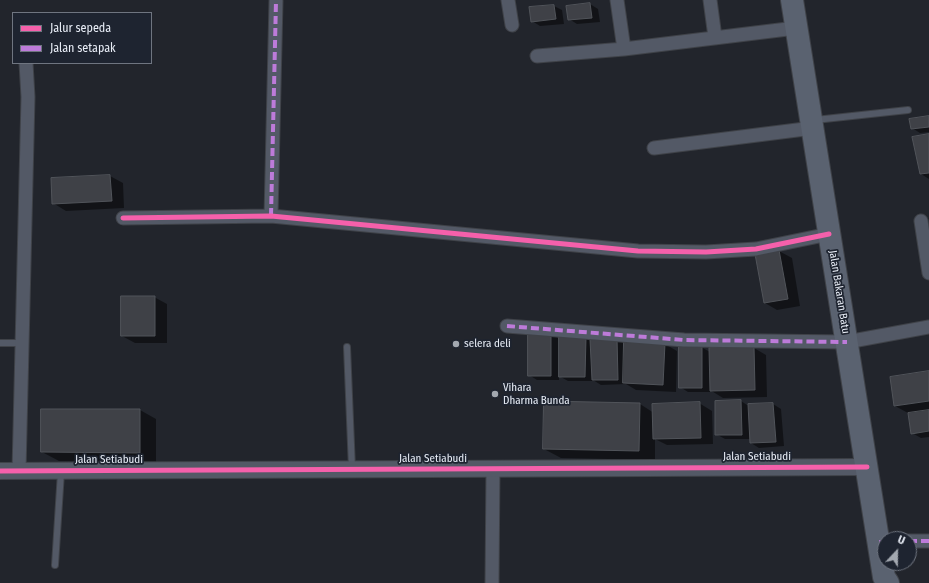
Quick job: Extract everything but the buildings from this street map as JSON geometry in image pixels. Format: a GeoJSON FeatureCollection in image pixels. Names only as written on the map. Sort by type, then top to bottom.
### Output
{"type":"FeatureCollection","features":[{"type":"Feature","properties":{"kind":"highway","name":"Jalan Bakaran Batu"},"geometry":{"type":"LineString","coordinates":[[792,0],[867,466],[880,531]]}},
{"type":"Feature","properties":{"kind":"street"},"geometry":{"type":"LineString","coordinates":[[508,0],[512,25]]}},
{"type":"Feature","properties":{"kind":"street"},"geometry":{"type":"LineString","coordinates":[[618,0],[624,49]]}},
{"type":"Feature","properties":{"kind":"street"},"geometry":{"type":"LineString","coordinates":[[710,0],[714,37]]}},
{"type":"Feature","properties":{"kind":"street"},"geometry":{"type":"LineString","coordinates":[[271,216],[276,1]]}},
{"type":"Feature","properties":{"kind":"street"},"geometry":{"type":"LineString","coordinates":[[537,56],[624,49],[796,28]]}},
{"type":"Feature","properties":{"kind":"street"},"geometry":{"type":"LineString","coordinates":[[19,470],[28,97],[26,64]]}},
{"type":"Feature","properties":{"kind":"street"},"geometry":{"type":"LineString","coordinates":[[654,148],[812,124]]}},
{"type":"Feature","properties":{"kind":"street"},"geometry":{"type":"LineString","coordinates":[[123,218],[271,216],[638,251],[706,252],[756,249],[829,234]]}},
{"type":"Feature","properties":{"kind":"street"},"geometry":{"type":"LineString","coordinates":[[921,221],[929,273]]}},
{"type":"Feature","properties":{"kind":"street"},"geometry":{"type":"LineString","coordinates":[[507,326],[684,340],[847,342],[929,327]]}},
{"type":"Feature","properties":{"kind":"street","name":"Jalan Setiabudi"},"geometry":{"type":"LineString","coordinates":[[0,471],[867,466]]}},
{"type":"Feature","properties":{"kind":"street"},"geometry":{"type":"LineString","coordinates":[[492,583],[493,468]]}},
{"type":"Feature","properties":{"kind":"street"},"geometry":{"type":"LineString","coordinates":[[917,541],[929,541]]}},
{"type":"Feature","properties":{"kind":"lane"},"geometry":{"type":"LineString","coordinates":[[812,124],[908,110]]}},
{"type":"Feature","properties":{"kind":"lane"},"geometry":{"type":"LineString","coordinates":[[0,343],[22,343]]}},
{"type":"Feature","properties":{"kind":"lane"},"geometry":{"type":"LineString","coordinates":[[347,347],[352,469]]}},
{"type":"Feature","properties":{"kind":"lane"},"geometry":{"type":"LineString","coordinates":[[56,565],[61,470]]}},
{"type":"Feature","properties":{"kind":"marked path"},"geometry":{"type":"LineString","coordinates":[[271,216],[276,1]]}},
{"type":"Feature","properties":{"kind":"marked path"},"geometry":{"type":"LineString","coordinates":[[507,326],[684,340],[847,342]]}},
{"type":"Feature","properties":{"kind":"marked path"},"geometry":{"type":"LineString","coordinates":[[917,541],[929,541]]}},
{"type":"Feature","properties":{"kind":"cycle path"},"geometry":{"type":"LineString","coordinates":[[123,218],[271,216],[638,251],[706,252],[756,249],[829,234]]}},
{"type":"Feature","properties":{"kind":"cycle path"},"geometry":{"type":"LineString","coordinates":[[0,471],[867,467]]}},
{"type":"Feature","properties":{"kind":"place","name":"selera deli"},"geometry":{"type":"Point","coordinates":[456,344]}},
{"type":"Feature","properties":{"kind":"place","name":"Vihara Dharma Bunda"},"geometry":{"type":"Point","coordinates":[495,394]}}]}
